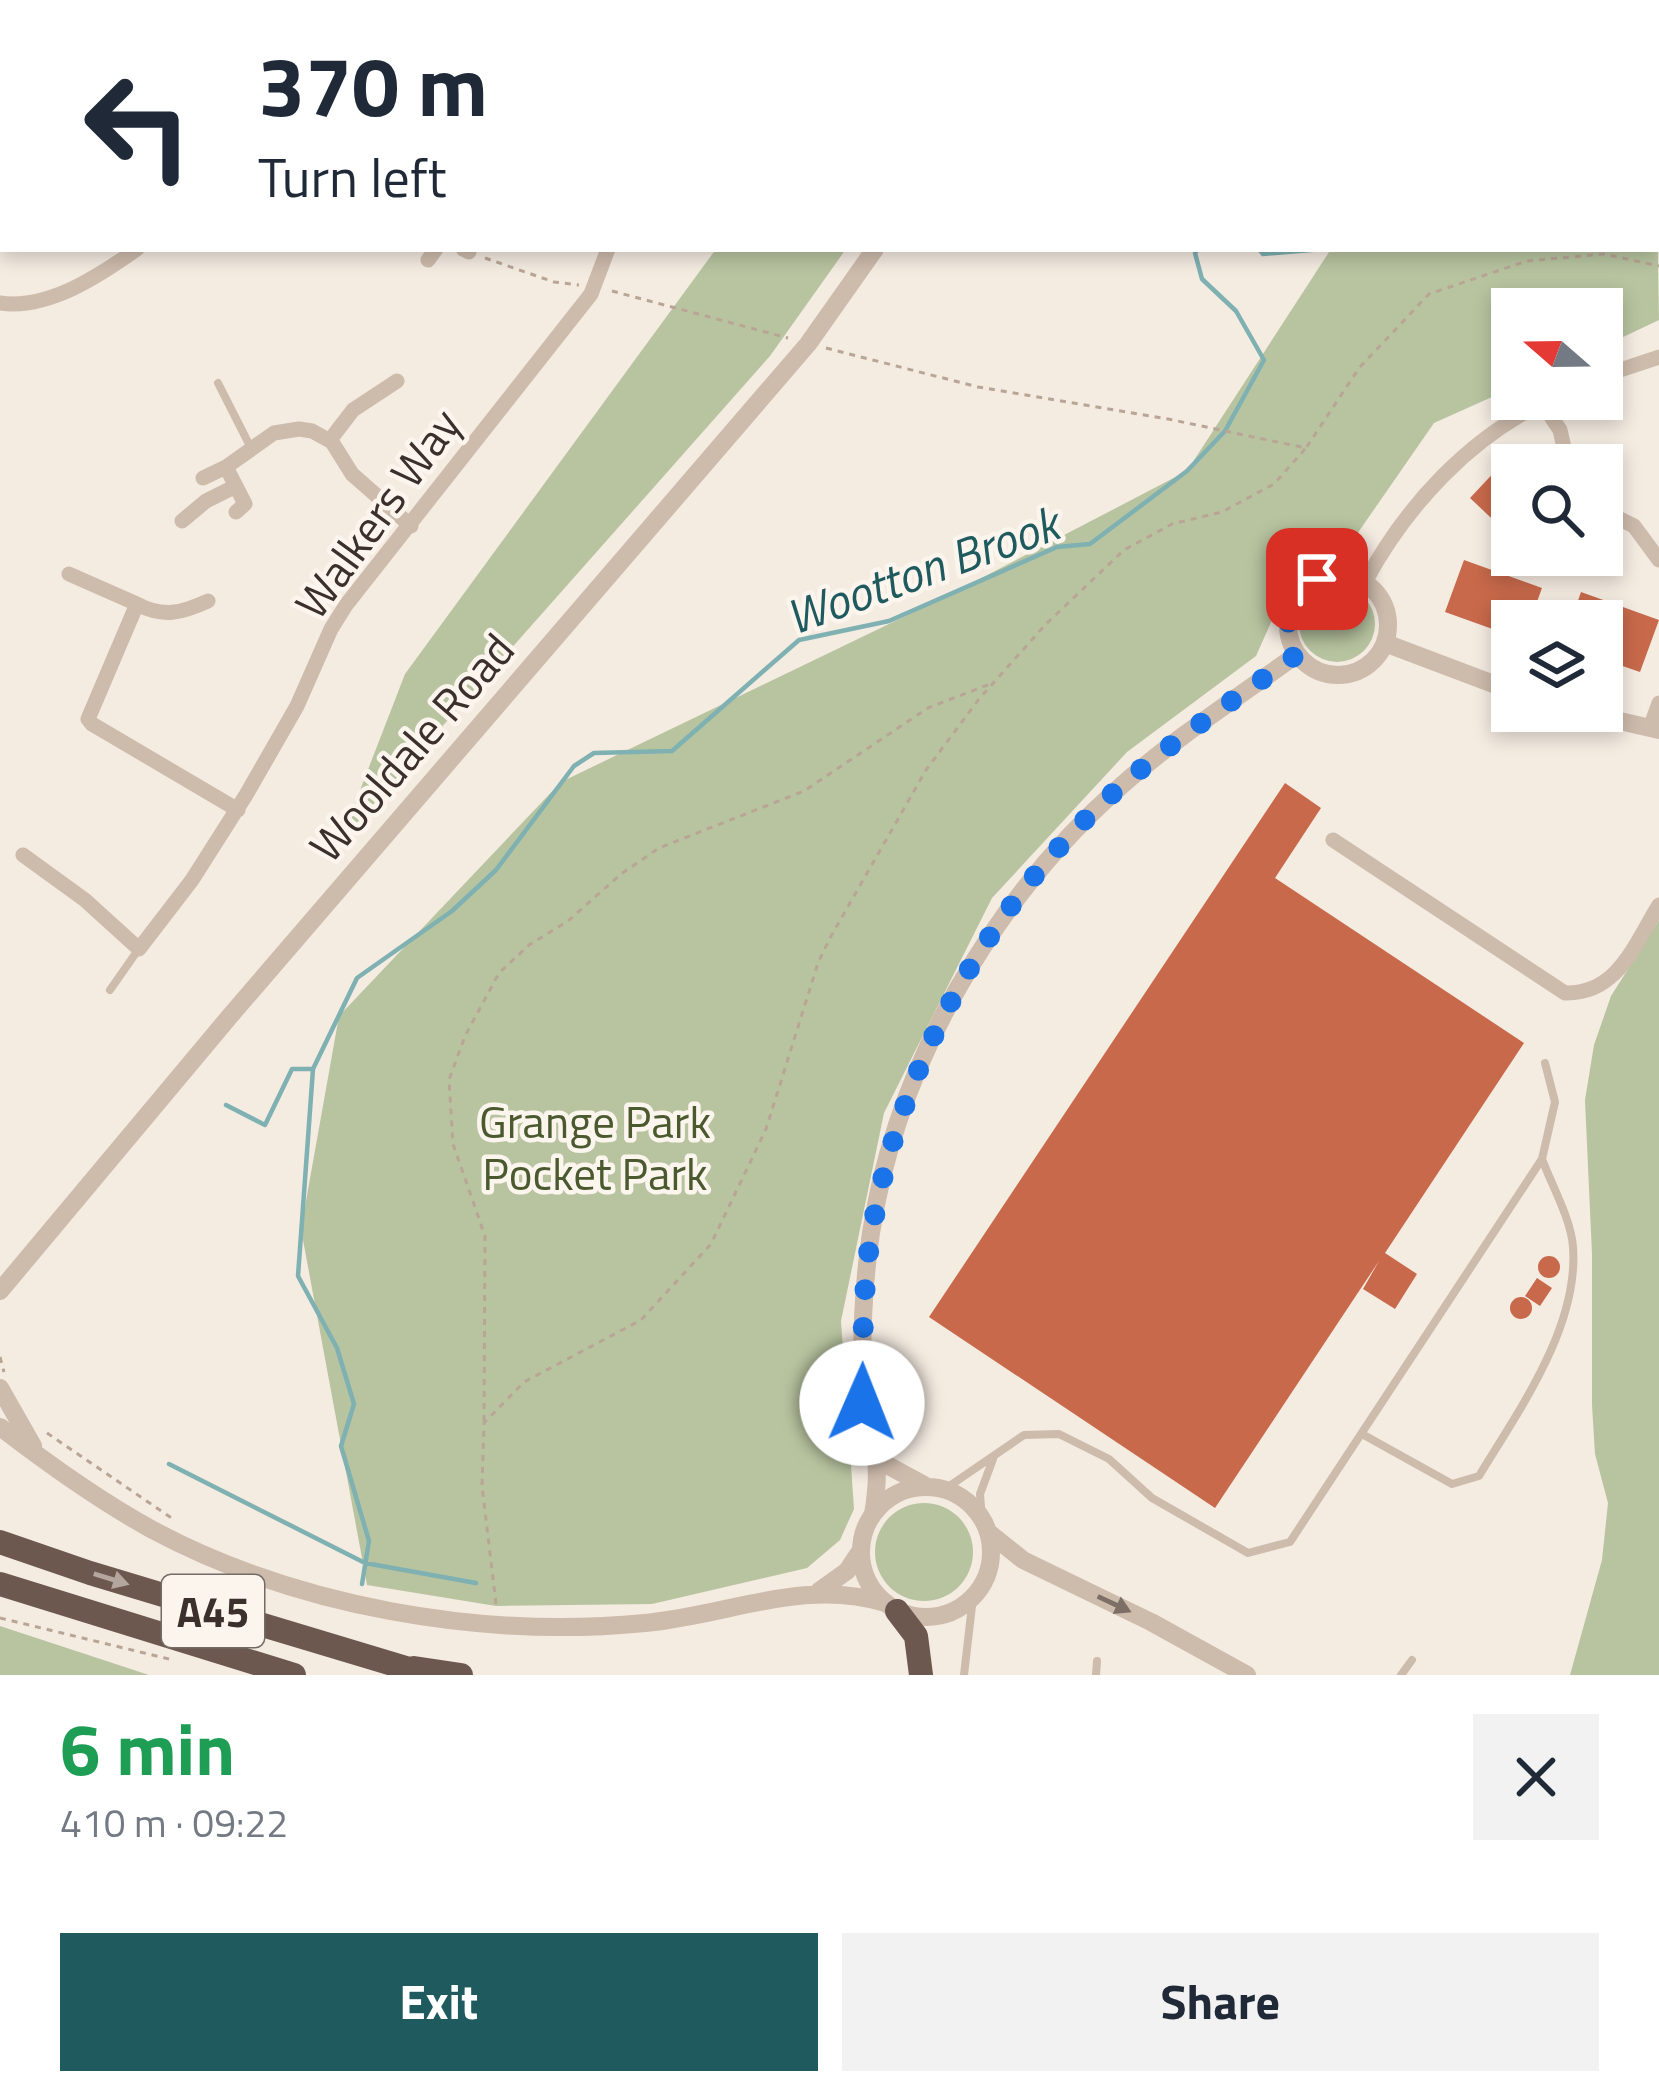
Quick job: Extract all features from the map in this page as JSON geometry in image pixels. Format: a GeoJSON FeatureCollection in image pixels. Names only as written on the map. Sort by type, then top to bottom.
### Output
{"type":"FeatureCollection","features":[{"type":"Feature","properties":{"kind":"highway","name":"A45"},"geometry":{"type":"LineString","coordinates":[[0,1542],[428,1675]]}},
{"type":"Feature","properties":{"kind":"highway","name":"A45"},"geometry":{"type":"LineString","coordinates":[[0,1584],[294,1675]]}},
{"type":"Feature","properties":{"kind":"highway"},"geometry":{"type":"LineString","coordinates":[[892,1607],[916,1636],[921,1675]]}},
{"type":"Feature","properties":{"kind":"highway","name":"A45"},"geometry":{"type":"LineString","coordinates":[[400,1666],[461,1675]]}},
{"type":"Feature","properties":{"kind":"street"},"geometry":{"type":"LineString","coordinates":[[1,309],[73,288],[131,252]]}},
{"type":"Feature","properties":{"kind":"street","name":"Walkers Way"},"geometry":{"type":"LineString","coordinates":[[139,949],[238,810],[297,706],[331,629],[594,287],[607,252]]}},
{"type":"Feature","properties":{"kind":"street","name":"Wooldale Road"},"geometry":{"type":"LineString","coordinates":[[0,1307],[6,1284],[808,344],[873,252]]}},
{"type":"Feature","properties":{"kind":"street"},"geometry":{"type":"LineString","coordinates":[[1623,369],[1659,357]]}},
{"type":"Feature","properties":{"kind":"street"},"geometry":{"type":"LineString","coordinates":[[330,440],[352,410],[397,381]]}},
{"type":"Feature","properties":{"kind":"street"},"geometry":{"type":"LineString","coordinates":[[1364,582],[1421,498],[1515,420]]}},
{"type":"Feature","properties":{"kind":"street"},"geometry":{"type":"LineString","coordinates":[[203,478],[283,430],[312,431],[330,440],[352,474],[411,526]]}},
{"type":"Feature","properties":{"kind":"street"},"geometry":{"type":"LineString","coordinates":[[226,467],[245,504],[236,512]]}},
{"type":"Feature","properties":{"kind":"street"},"geometry":{"type":"LineString","coordinates":[[182,521],[206,501],[236,486]]}},
{"type":"Feature","properties":{"kind":"street"},"geometry":{"type":"LineString","coordinates":[[1623,520],[1634,526],[1659,560]]}},
{"type":"Feature","properties":{"kind":"street"},"geometry":{"type":"LineString","coordinates":[[69,574],[153,613],[169,614],[208,601]]}},
{"type":"Feature","properties":{"kind":"street"},"geometry":{"type":"LineString","coordinates":[[1334,574],[1364,582],[1381,598],[1387,614],[1385,643],[1359,671],[1336,676],[1319,672],[1296,655],[1287,632],[1289,611],[1297,596],[1317,579],[1334,574]]}},
{"type":"Feature","properties":{"kind":"street"},"geometry":{"type":"LineString","coordinates":[[137,604],[88,719],[238,810]]}},
{"type":"Feature","properties":{"kind":"street"},"geometry":{"type":"LineString","coordinates":[[1385,643],[1491,683]]}},
{"type":"Feature","properties":{"kind":"street"},"geometry":{"type":"LineString","coordinates":[[819,1592],[848,1571],[861,1550],[872,1514],[876,1460],[862,1403],[872,1232],[897,1130],[957,990],[1057,848],[1167,747],[1296,655]]}},
{"type":"Feature","properties":{"kind":"street"},"geometry":{"type":"LineString","coordinates":[[1623,722],[1654,729],[1659,703]]}},
{"type":"Feature","properties":{"kind":"street"},"geometry":{"type":"LineString","coordinates":[[1333,840],[1565,993],[1579,994],[1610,982],[1659,905]]}},
{"type":"Feature","properties":{"kind":"street"},"geometry":{"type":"LineString","coordinates":[[23,855],[85,900],[139,949]]}},
{"type":"Feature","properties":{"kind":"street"},"geometry":{"type":"LineString","coordinates":[[4,1386],[38,1453]]}},
{"type":"Feature","properties":{"kind":"street"},"geometry":{"type":"LineString","coordinates":[[0,1428],[89,1492],[153,1530],[238,1568],[310,1591],[393,1609],[497,1624],[572,1628],[648,1623],[819,1592],[853,1593],[927,1617],[944,1614],[973,1597],[991,1559],[985,1525]]}},
{"type":"Feature","properties":{"kind":"street"},"geometry":{"type":"LineString","coordinates":[[876,1460],[971,1504],[985,1525],[1023,1561],[1247,1675]]}},
{"type":"Feature","properties":{"kind":"street"},"geometry":{"type":"LineString","coordinates":[[872,1514],[894,1495],[936,1488]]}},
{"type":"Feature","properties":{"kind":"street"},"geometry":{"type":"LineString","coordinates":[[861,1550],[866,1576],[892,1607]]}},
{"type":"Feature","properties":{"kind":"lane"},"geometry":{"type":"LineString","coordinates":[[218,383],[253,451]]}},
{"type":"Feature","properties":{"kind":"lane"},"geometry":{"type":"LineString","coordinates":[[110,990],[139,949]]}},
{"type":"Feature","properties":{"kind":"lane"},"geometry":{"type":"LineString","coordinates":[[936,1488],[1024,1435],[1059,1434],[1109,1459],[1153,1498],[1248,1553],[1290,1542],[1542,1159],[1555,1102],[1545,1063]]}},
{"type":"Feature","properties":{"kind":"lane"},"geometry":{"type":"LineString","coordinates":[[1361,1434],[1452,1484],[1479,1476],[1540,1376],[1572,1287],[1573,1242],[1542,1159]]}},
{"type":"Feature","properties":{"kind":"lane"},"geometry":{"type":"LineString","coordinates":[[985,1525],[980,1494],[993,1457]]}},
{"type":"Feature","properties":{"kind":"lane"},"geometry":{"type":"LineString","coordinates":[[964,1675],[973,1597]]}},
{"type":"Feature","properties":{"kind":"lane"},"geometry":{"type":"LineString","coordinates":[[1401,1675],[1412,1660]]}},
{"type":"Feature","properties":{"kind":"lane"},"geometry":{"type":"LineString","coordinates":[[1096,1675],[1097,1661]]}},
{"type":"Feature","properties":{"kind":"path"},"geometry":{"type":"LineString","coordinates":[[472,252],[554,282],[594,287],[978,387],[1306,448]]}},
{"type":"Feature","properties":{"kind":"path"},"geometry":{"type":"LineString","coordinates":[[484,1423],[524,1382],[641,1320],[711,1244],[766,1129],[830,938],[926,770],[1046,624],[1124,550],[1172,524],[1222,512],[1274,484],[1306,448],[1359,368],[1429,294],[1527,261],[1604,254],[1659,266]]}},
{"type":"Feature","properties":{"kind":"path"},"geometry":{"type":"LineString","coordinates":[[487,1606],[496,1603],[482,1486],[485,1235],[453,1144],[449,1080],[465,1036],[500,973],[529,945],[568,921],[659,848],[804,790],[928,708],[994,683]]}},
{"type":"Feature","properties":{"kind":"path"},"geometry":{"type":"LineString","coordinates":[[0,1358],[4,1386]]}},
{"type":"Feature","properties":{"kind":"path"},"geometry":{"type":"LineString","coordinates":[[46,1432],[182,1524]]}},
{"type":"Feature","properties":{"kind":"path"},"geometry":{"type":"LineString","coordinates":[[0,1618],[169,1659]]}},
{"type":"Feature","properties":{"kind":"green space"},"geometry":{"type":"Polygon","coordinates":[[[714,252],[844,252],[770,356],[340,842],[405,674],[714,252]]]}},
{"type":"Feature","properties":{"kind":"green space","name":"Grange Park Pocket Park"},"geometry":{"type":"Polygon","coordinates":[[[1329,252],[1658,252],[1659,320],[1623,337],[1623,288],[1491,288],[1491,397],[1434,423],[1348,547],[1295,568],[1256,656],[1127,752],[992,898],[884,1113],[841,1321],[854,1509],[840,1540],[807,1568],[652,1604],[496,1606],[367,1585],[301,1229],[339,1016],[561,782],[949,595],[1187,471],[1329,252]]]}},
{"type":"Feature","properties":{"kind":"green space"},"geometry":{"type":"Polygon","coordinates":[[[1337,586],[1364,597],[1375,624],[1364,651],[1337,662],[1310,651],[1299,624],[1310,597],[1337,586]]]}},
{"type":"Feature","properties":{"kind":"green space"},"geometry":{"type":"Polygon","coordinates":[[[1659,920],[1659,1675],[1570,1675],[1602,1560],[1608,1503],[1595,1454],[1592,1405],[1585,1100],[1594,1045],[1611,996],[1659,920]]]}},
{"type":"Feature","properties":{"kind":"green space"},"geometry":{"type":"Polygon","coordinates":[[[924,1503],[943,1506],[959,1517],[970,1533],[970,1571],[959,1587],[943,1598],[924,1601],[905,1598],[889,1587],[878,1571],[875,1552],[878,1533],[889,1517],[905,1506],[924,1503]]]}},
{"type":"Feature","properties":{"kind":"green space"},"geometry":{"type":"Polygon","coordinates":[[[0,1626],[149,1675],[0,1675],[0,1626]]]}},
{"type":"Feature","properties":{"kind":"building"},"geometry":{"type":"Polygon","coordinates":[[[1491,476],[1491,518],[1470,498],[1491,476]]]}},
{"type":"Feature","properties":{"kind":"building"},"geometry":{"type":"Polygon","coordinates":[[[1464,560],[1491,570],[1491,576],[1509,576],[1542,588],[1538,600],[1491,600],[1491,628],[1445,612],[1464,560]]]}},
{"type":"Feature","properties":{"kind":"building"},"geometry":{"type":"Polygon","coordinates":[[[1581,592],[1603,600],[1578,600],[1581,592]]]}},
{"type":"Feature","properties":{"kind":"building"},"geometry":{"type":"Polygon","coordinates":[[[1623,607],[1659,620],[1640,672],[1623,666],[1623,607]]]}},
{"type":"Feature","properties":{"kind":"building"},"geometry":{"type":"Polygon","coordinates":[[[1285,783],[1321,808],[1275,878],[1524,1043],[1385,1253],[1417,1274],[1395,1309],[1363,1289],[1379,1261],[1215,1508],[929,1317],[1285,783]]]}},
{"type":"Feature","properties":{"kind":"building"},"geometry":{"type":"Polygon","coordinates":[[[1549,1256],[1560,1267],[1549,1278],[1538,1267],[1549,1256]]]}},
{"type":"Feature","properties":{"kind":"building"},"geometry":{"type":"Polygon","coordinates":[[[1537,1278],[1552,1288],[1540,1306],[1525,1296],[1537,1278]]]}},
{"type":"Feature","properties":{"kind":"building"},"geometry":{"type":"Polygon","coordinates":[[[1521,1297],[1532,1308],[1521,1319],[1510,1308],[1521,1297]]]}},
{"type":"Feature","properties":{"kind":"waterway","name":"Wootton Brook"},"geometry":{"type":"LineString","coordinates":[[362,1584],[369,1541],[341,1446],[354,1404],[337,1348],[298,1276],[313,1069],[357,978],[452,911],[496,870],[574,766],[594,753],[672,751],[799,640],[889,621],[1057,547],[1090,544],[1187,471],[1225,431],[1264,360],[1236,311],[1202,279],[1196,252]]}},
{"type":"Feature","properties":{"kind":"waterway","name":"Wootton Brook"},"geometry":{"type":"LineString","coordinates":[[1261,252],[1287,252]]}},
{"type":"Feature","properties":{"kind":"waterway"},"geometry":{"type":"LineString","coordinates":[[226,1105],[265,1125],[292,1069],[312,1069]]}},
{"type":"Feature","properties":{"kind":"waterway"},"geometry":{"type":"LineString","coordinates":[[169,1464],[365,1563],[476,1583]]}},
{"type":"Feature","properties":{"kind":"route"},"geometry":{"type":"LineString","coordinates":[[862,1403],[872,1232],[897,1130],[957,990],[1057,848],[1167,747],[1296,655],[1287,632],[1289,611],[1297,596],[1317,579]]}}]}
